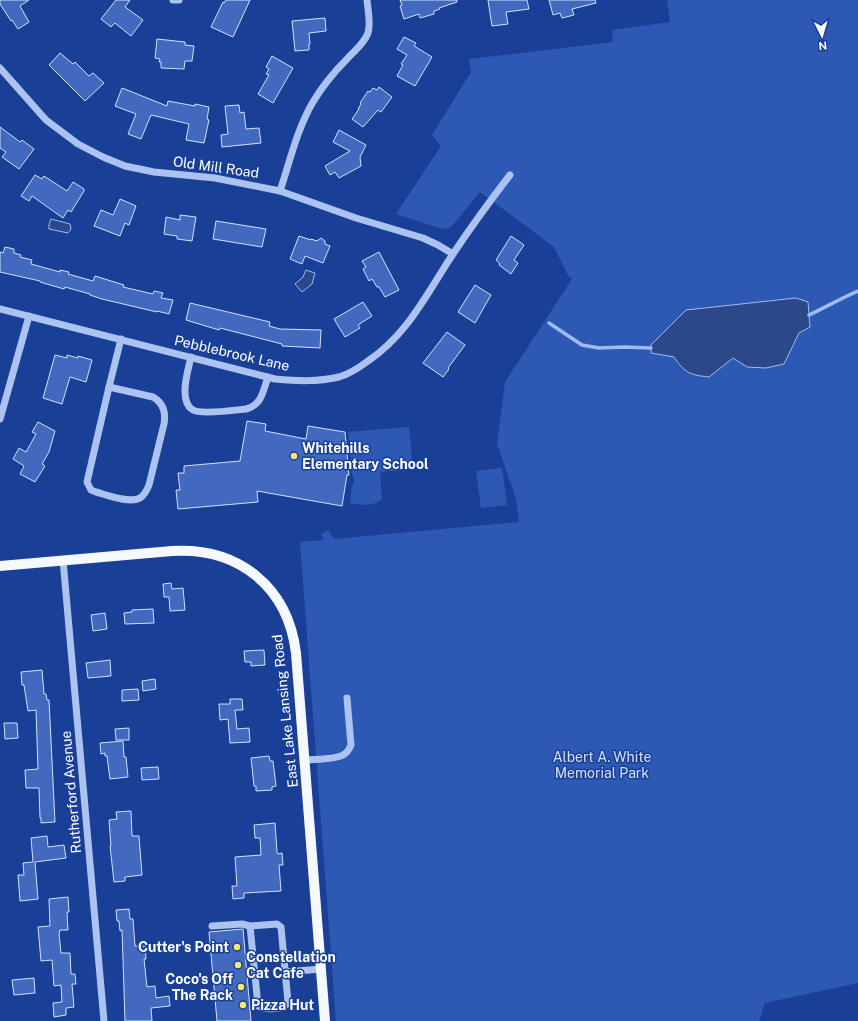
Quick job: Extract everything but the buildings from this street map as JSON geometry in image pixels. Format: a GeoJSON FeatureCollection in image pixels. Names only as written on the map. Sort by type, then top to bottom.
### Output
{"type":"FeatureCollection","features":[{"type":"Feature","properties":{"kind":"main road","name":"East Lake Lansing Road"},"geometry":{"type":"LineString","coordinates":[[0,566],[172,551],[208,552],[237,562],[254,573],[276,597],[292,629],[296,653],[325,1021]]}},
{"type":"Feature","properties":{"kind":"street"},"geometry":{"type":"LineString","coordinates":[[173,0],[179,0]]}},
{"type":"Feature","properties":{"kind":"street"},"geometry":{"type":"LineString","coordinates":[[280,191],[300,130],[313,103],[337,70],[362,44],[368,33],[370,20],[367,0]]}},
{"type":"Feature","properties":{"kind":"street","name":"Old Mill Road"},"geometry":{"type":"LineString","coordinates":[[0,68],[46,120],[78,144],[103,157],[125,166],[154,172],[214,178],[280,191],[356,218],[423,238],[453,254]]}},
{"type":"Feature","properties":{"kind":"street","name":"Pebblebrook Lane"},"geometry":{"type":"LineString","coordinates":[[0,308],[268,377],[296,381],[319,380],[340,376],[359,367],[379,353],[400,333],[428,295],[453,254],[485,208],[510,175]]}},
{"type":"Feature","properties":{"kind":"street"},"geometry":{"type":"LineString","coordinates":[[0,419],[29,316]]}},
{"type":"Feature","properties":{"kind":"street"},"geometry":{"type":"LineString","coordinates":[[110,387],[153,397],[158,400],[165,415],[149,485],[146,492],[140,498],[133,500],[96,492],[88,487],[87,482],[121,339]]}},
{"type":"Feature","properties":{"kind":"street"},"geometry":{"type":"LineString","coordinates":[[191,357],[186,377],[185,392],[186,400],[194,411],[202,412],[252,408],[257,405],[262,397],[268,377]]}},
{"type":"Feature","properties":{"kind":"street","name":"Rutherford Avenue"},"geometry":{"type":"LineString","coordinates":[[63,560],[104,1021]]}},
{"type":"Feature","properties":{"kind":"street"},"geometry":{"type":"LineString","coordinates":[[304,760],[338,757],[344,755],[348,751],[351,745],[347,698]]}},
{"type":"Feature","properties":{"kind":"street"},"geometry":{"type":"LineString","coordinates":[[212,926],[242,924],[250,926],[280,925],[288,1002],[284,1007],[264,1009],[258,1006],[250,926]]}},
{"type":"Feature","properties":{"kind":"street"},"geometry":{"type":"LineString","coordinates":[[284,959],[320,956]]}},
{"type":"Feature","properties":{"kind":"street"},"geometry":{"type":"LineString","coordinates":[[285,972],[321,969]]}},
{"type":"Feature","properties":{"kind":"green space","name":"Albert A. White Memorial Park"},"geometry":{"type":"Polygon","coordinates":[[[667,0],[858,0],[858,983],[765,1003],[759,1021],[336,1021],[300,542],[324,540],[321,534],[328,530],[334,539],[519,522],[516,498],[497,444],[505,382],[572,279],[568,275],[554,247],[480,192],[452,226],[446,229],[396,214],[441,146],[432,135],[471,72],[469,59],[613,42],[612,30],[670,22],[667,0]]]}},
{"type":"Feature","properties":{"kind":"green space"},"geometry":{"type":"Polygon","coordinates":[[[409,427],[413,469],[380,472],[382,499],[379,502],[363,505],[350,503],[354,478],[352,475],[348,432],[409,427]]]}},
{"type":"Feature","properties":{"kind":"green space"},"geometry":{"type":"Polygon","coordinates":[[[502,468],[507,505],[481,508],[476,471],[502,468]]]}},
{"type":"Feature","properties":{"kind":"shaded area"},"geometry":{"type":"Polygon","coordinates":[[[51,219],[70,224],[71,229],[68,233],[49,229],[51,219]]]}},
{"type":"Feature","properties":{"kind":"shaded area"},"geometry":{"type":"Polygon","coordinates":[[[306,270],[315,273],[312,284],[302,292],[295,284],[303,277],[306,270]]]}},
{"type":"Feature","properties":{"kind":"shaded area"},"geometry":{"type":"Polygon","coordinates":[[[796,298],[808,302],[810,327],[799,333],[784,364],[766,368],[747,367],[733,358],[709,377],[688,372],[681,367],[674,357],[651,353],[651,345],[686,310],[796,298]]]}},
{"type":"Feature","properties":{"kind":"waterway"},"geometry":{"type":"LineString","coordinates":[[809,315],[858,291]]}},
{"type":"Feature","properties":{"kind":"waterway"},"geometry":{"type":"LineString","coordinates":[[549,323],[582,345],[599,348],[651,348]]}},
{"type":"Feature","properties":{"kind":"place","name":"Whitehills Elementary School"},"geometry":{"type":"Point","coordinates":[294,456]}},
{"type":"Feature","properties":{"kind":"place","name":"Cutter's Point"},"geometry":{"type":"Point","coordinates":[237,947]}},
{"type":"Feature","properties":{"kind":"place","name":"Constellation Cat Cafe"},"geometry":{"type":"Point","coordinates":[238,965]}},
{"type":"Feature","properties":{"kind":"place","name":"Coco's Off The Rack"},"geometry":{"type":"Point","coordinates":[241,987]}},
{"type":"Feature","properties":{"kind":"place","name":"Pizza Hut"},"geometry":{"type":"Point","coordinates":[243,1005]}}]}
